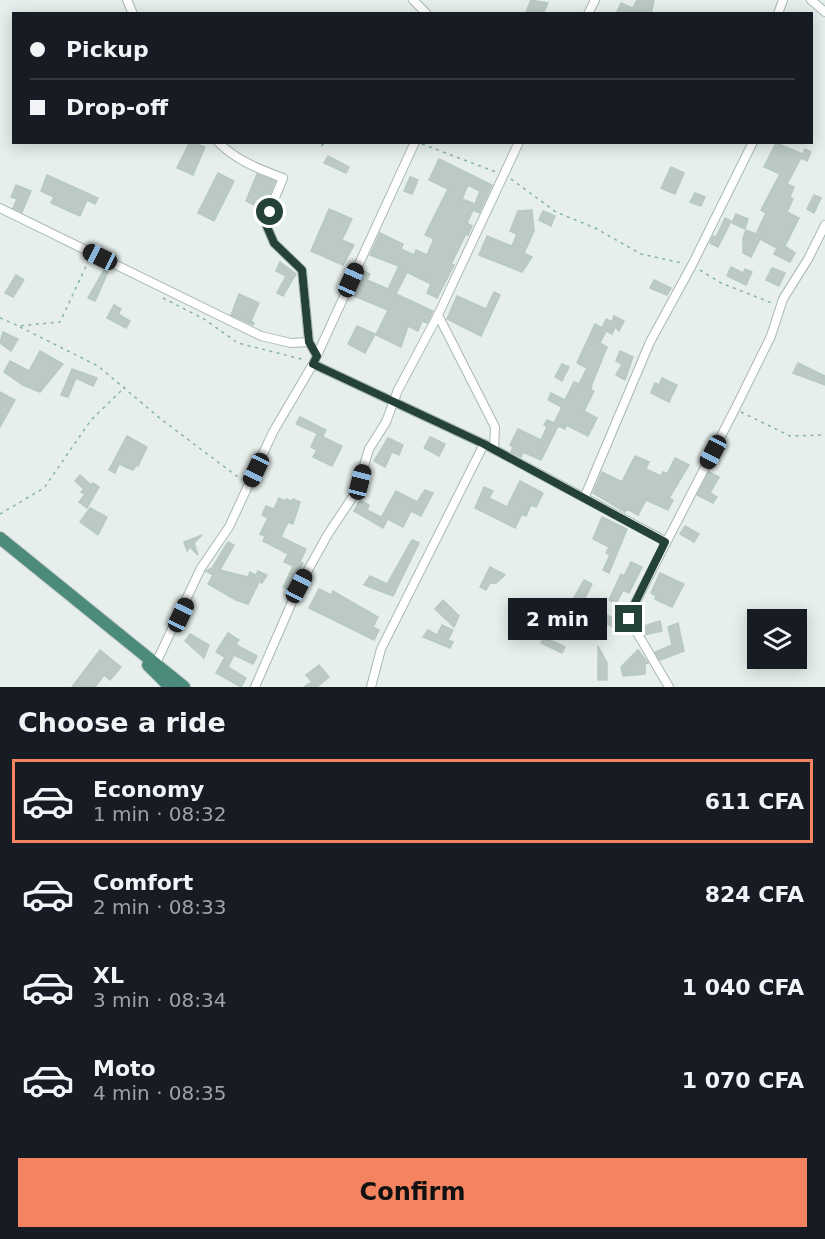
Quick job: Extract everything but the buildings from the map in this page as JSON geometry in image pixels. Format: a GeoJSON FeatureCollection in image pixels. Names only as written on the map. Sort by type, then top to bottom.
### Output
{"type":"FeatureCollection","features":[{"type":"Feature","properties":{"kind":"highway"},"geometry":{"type":"LineString","coordinates":[[0,538],[184,687]]}},
{"type":"Feature","properties":{"kind":"highway"},"geometry":{"type":"LineString","coordinates":[[102,620],[170,687]]}},
{"type":"Feature","properties":{"kind":"street"},"geometry":{"type":"LineString","coordinates":[[413,0],[425,12]]}},
{"type":"Feature","properties":{"kind":"street"},"geometry":{"type":"LineString","coordinates":[[812,0],[825,12]]}},
{"type":"Feature","properties":{"kind":"street"},"geometry":{"type":"LineString","coordinates":[[220,144],[230,154],[250,166],[283,178],[265,222],[274,243],[302,270],[309,342],[315,360],[393,402],[484,444],[585,496],[665,542]]}},
{"type":"Feature","properties":{"kind":"street"},"geometry":{"type":"LineString","coordinates":[[156,663],[201,568],[229,527],[273,432],[315,360],[415,144]]}},
{"type":"Feature","properties":{"kind":"street"},"geometry":{"type":"LineString","coordinates":[[255,687],[299,586],[328,534],[356,492],[369,449],[386,422],[393,402],[438,315],[518,144]]}},
{"type":"Feature","properties":{"kind":"street"},"geometry":{"type":"LineString","coordinates":[[585,496],[650,342],[692,265],[752,144]]}},
{"type":"Feature","properties":{"kind":"street"},"geometry":{"type":"LineString","coordinates":[[0,208],[261,336],[291,343],[309,342]]}},
{"type":"Feature","properties":{"kind":"street"},"geometry":{"type":"LineString","coordinates":[[669,687],[629,619],[633,607],[735,410],[771,336],[783,299],[808,259],[825,225]]}},
{"type":"Feature","properties":{"kind":"street"},"geometry":{"type":"LineString","coordinates":[[438,315],[495,427],[494,449]]}},
{"type":"Feature","properties":{"kind":"street"},"geometry":{"type":"LineString","coordinates":[[371,687],[381,649],[484,444]]}},
{"type":"Feature","properties":{"kind":"path"},"geometry":{"type":"LineString","coordinates":[[421,144],[505,176],[556,212],[595,228],[640,254],[692,265],[721,283],[774,304],[783,299]]}},
{"type":"Feature","properties":{"kind":"path"},"geometry":{"type":"LineString","coordinates":[[19,326],[60,322],[89,260]]}},
{"type":"Feature","properties":{"kind":"path"},"geometry":{"type":"LineString","coordinates":[[162,297],[204,319],[238,343],[315,360]]}},
{"type":"Feature","properties":{"kind":"path"},"geometry":{"type":"LineString","coordinates":[[0,318],[98,366],[162,420],[249,485]]}},
{"type":"Feature","properties":{"kind":"path"},"geometry":{"type":"LineString","coordinates":[[0,514],[44,488],[91,420],[125,387]]}},
{"type":"Feature","properties":{"kind":"path"},"geometry":{"type":"LineString","coordinates":[[735,410],[790,436],[825,435]]}},
{"type":"Feature","properties":{"kind":"route"},"geometry":{"type":"LineString","coordinates":[[270,212],[265,222],[274,243],[302,270],[303,300],[309,342],[317,356],[313,364],[484,444],[607,508],[665,542],[629,619]]}}]}
